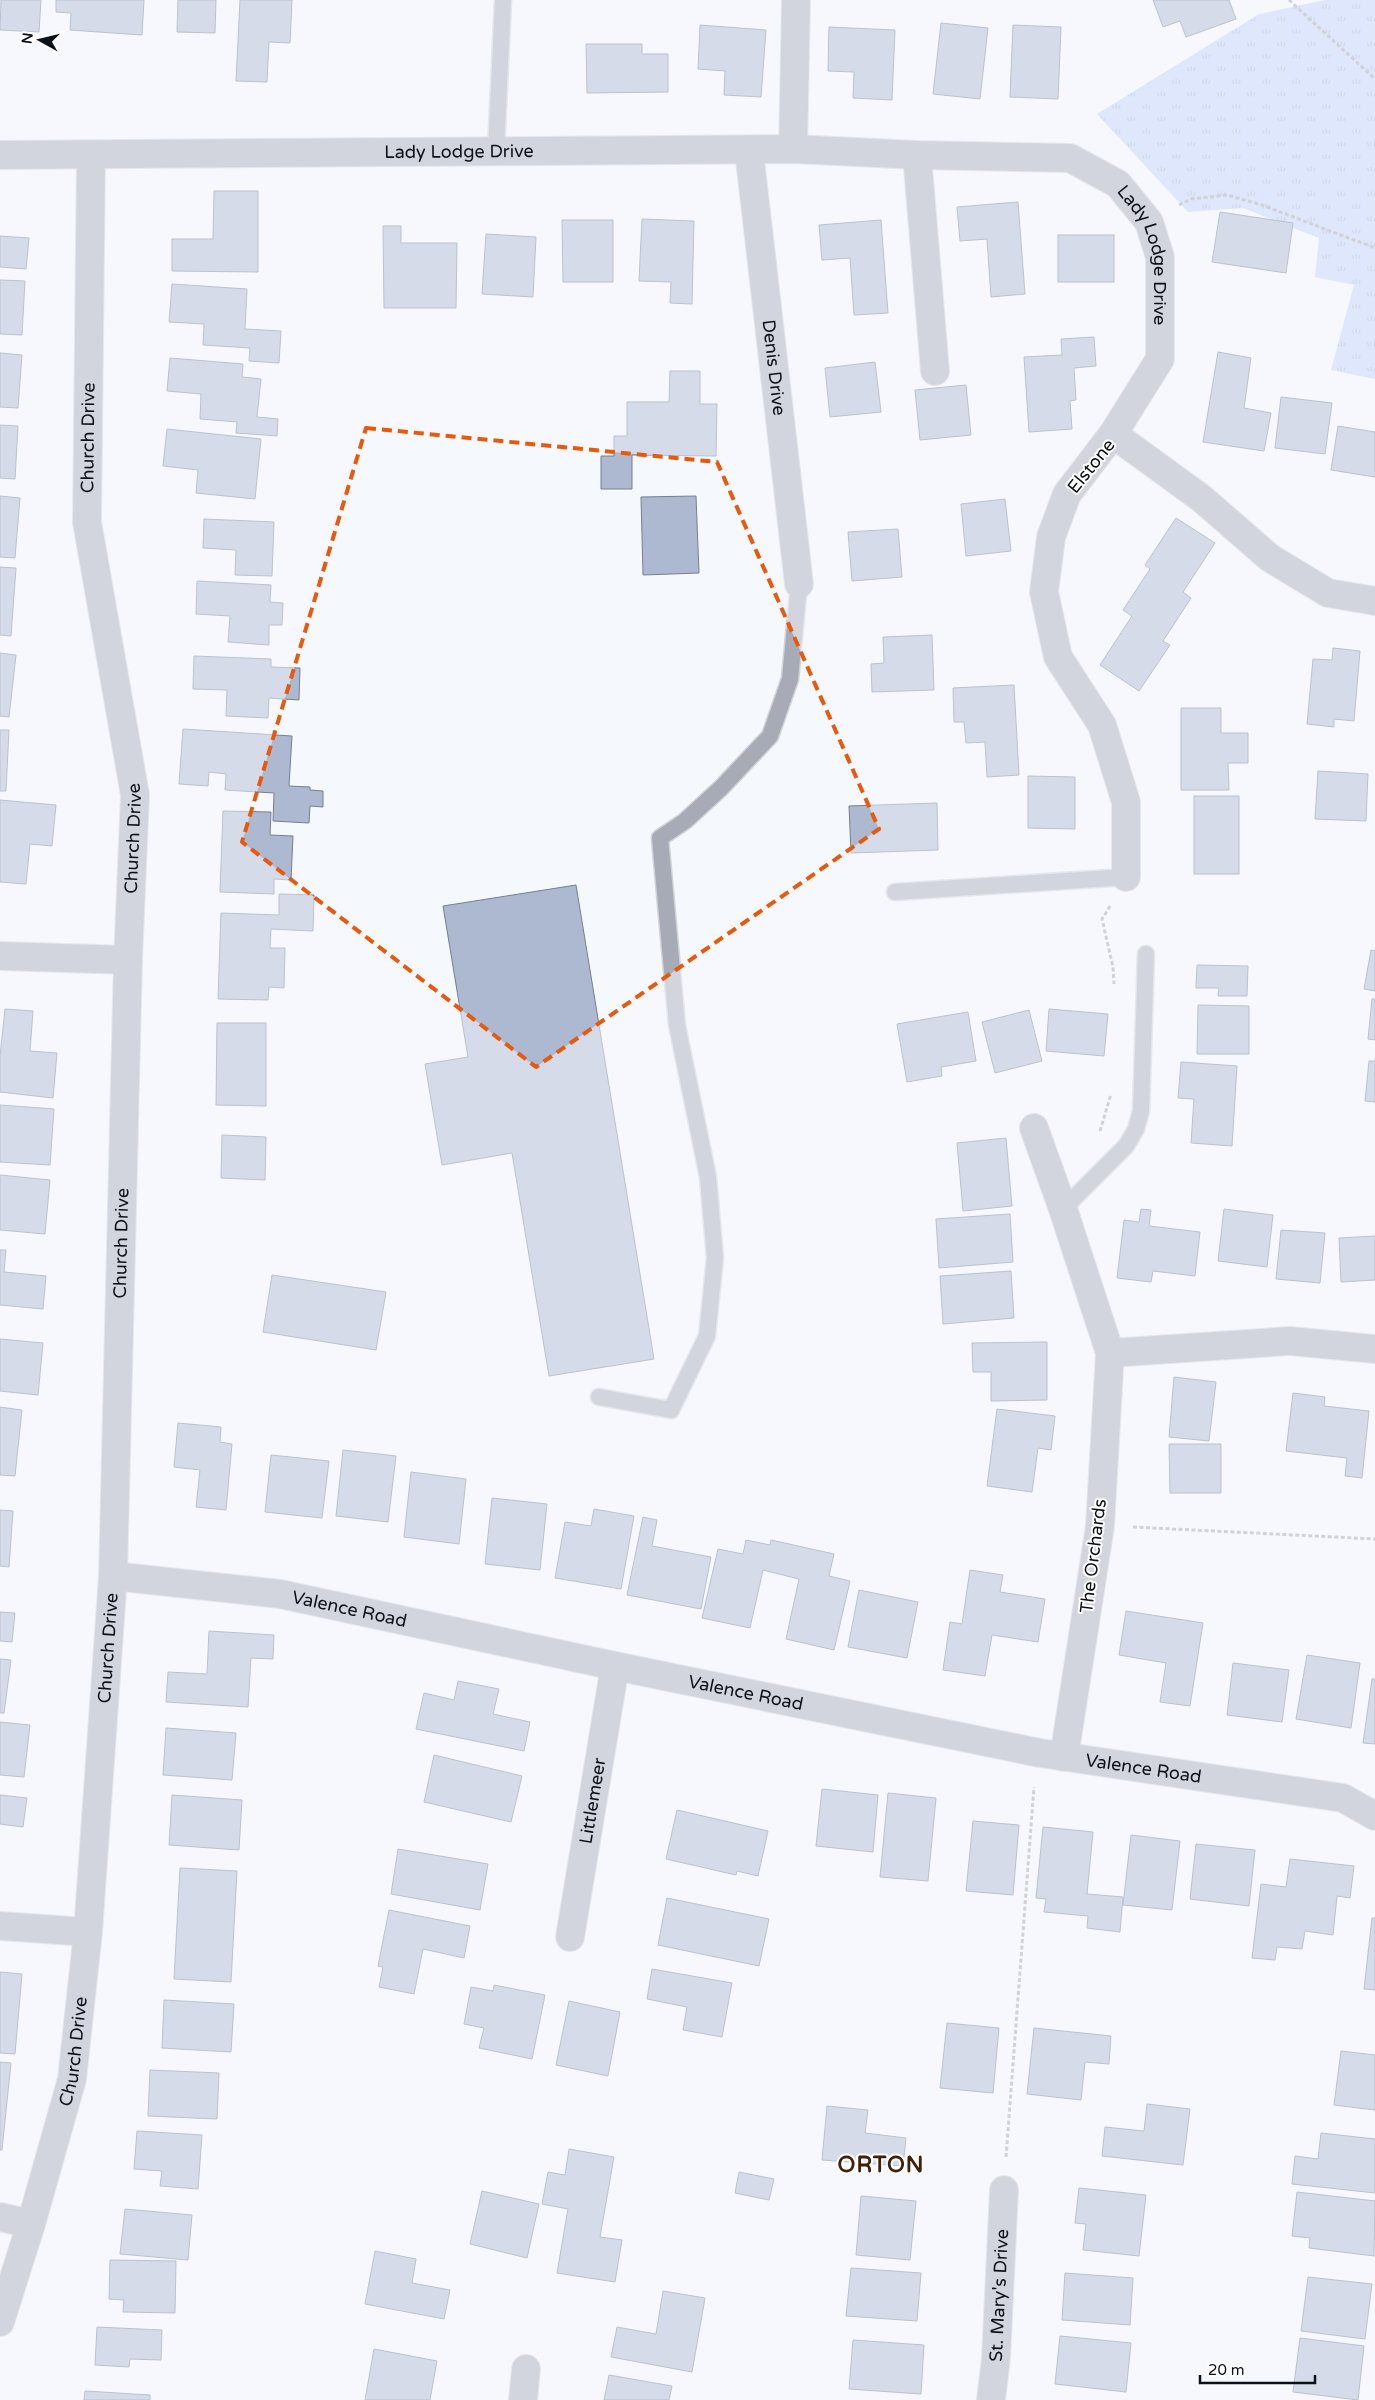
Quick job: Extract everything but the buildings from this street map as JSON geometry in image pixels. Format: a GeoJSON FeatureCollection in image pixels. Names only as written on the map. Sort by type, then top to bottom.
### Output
{"type":"FeatureCollection","features":[{"type":"Feature","properties":{"kind":"street"},"geometry":{"type":"LineString","coordinates":[[793,149],[796,0]]}},
{"type":"Feature","properties":{"kind":"street","name":"Lady Lodge Drive"},"geometry":{"type":"LineString","coordinates":[[0,155],[91,156],[496,151],[749,151],[793,149],[918,155],[1070,158],[1118,184],[1149,222],[1160,257],[1160,358],[1114,434]]}},
{"type":"Feature","properties":{"kind":"street","name":"Denis Drive"},"geometry":{"type":"LineString","coordinates":[[749,151],[799,584]]}},
{"type":"Feature","properties":{"kind":"street"},"geometry":{"type":"LineString","coordinates":[[918,155],[935,371]]}},
{"type":"Feature","properties":{"kind":"street","name":"Church Drive"},"geometry":{"type":"LineString","coordinates":[[0,2322],[31,2224],[72,2079],[88,1932],[113,1576],[128,960],[135,795],[87,522],[91,156]]}},
{"type":"Feature","properties":{"kind":"street","name":"Elstone"},"geometry":{"type":"LineString","coordinates":[[1126,878],[1126,802],[1102,725],[1058,657],[1044,592],[1051,537],[1067,494],[1114,434],[1200,498],[1270,558],[1328,593],[1375,601]]}},
{"type":"Feature","properties":{"kind":"street"},"geometry":{"type":"LineString","coordinates":[[0,956],[128,960]]}},
{"type":"Feature","properties":{"kind":"street","name":"The Orchards"},"geometry":{"type":"LineString","coordinates":[[1034,1128],[1063,1208],[1110,1353],[1100,1526],[1052,1755]]}},
{"type":"Feature","properties":{"kind":"street"},"geometry":{"type":"LineString","coordinates":[[1110,1353],[1290,1340],[1375,1348]]}},
{"type":"Feature","properties":{"kind":"street","name":"Valence Road"},"geometry":{"type":"LineString","coordinates":[[113,1576],[280,1594],[615,1666],[1052,1755],[1343,1798],[1375,1816]]}},
{"type":"Feature","properties":{"kind":"street","name":"Littlemeer"},"geometry":{"type":"LineString","coordinates":[[570,1937],[615,1666]]}},
{"type":"Feature","properties":{"kind":"street"},"geometry":{"type":"LineString","coordinates":[[0,1926],[88,1932]]}},
{"type":"Feature","properties":{"kind":"street","name":"St. Mary's Drive"},"geometry":{"type":"LineString","coordinates":[[991,2400],[996,2358],[1004,2190]]}},
{"type":"Feature","properties":{"kind":"street"},"geometry":{"type":"LineString","coordinates":[[0,2217],[31,2224]]}},
{"type":"Feature","properties":{"kind":"street"},"geometry":{"type":"LineString","coordinates":[[523,2400],[526,2369]]}},
{"type":"Feature","properties":{"kind":"lane"},"geometry":{"type":"LineString","coordinates":[[496,151],[503,0]]}},
{"type":"Feature","properties":{"kind":"lane"},"geometry":{"type":"LineString","coordinates":[[599,1397],[671,1410],[707,1336],[715,1258],[708,1177],[677,1025],[660,838],[685,821],[721,788],[770,736],[790,679],[799,584]]}},
{"type":"Feature","properties":{"kind":"lane"},"geometry":{"type":"LineString","coordinates":[[894,892],[1126,878]]}},
{"type":"Feature","properties":{"kind":"lane"},"geometry":{"type":"LineString","coordinates":[[1063,1208],[1126,1146],[1136,1129],[1141,1111],[1146,954]]}},
{"type":"Feature","properties":{"kind":"path"},"geometry":{"type":"LineString","coordinates":[[1290,0],[1375,79]]}},
{"type":"Feature","properties":{"kind":"path"},"geometry":{"type":"LineString","coordinates":[[1149,222],[1191,199],[1227,195],[1262,205],[1375,248]]}},
{"type":"Feature","properties":{"kind":"path"},"geometry":{"type":"LineString","coordinates":[[1114,985],[1113,967],[1102,919],[1126,878]]}},
{"type":"Feature","properties":{"kind":"path"},"geometry":{"type":"LineString","coordinates":[[1098,1138],[1112,1092]]}},
{"type":"Feature","properties":{"kind":"path"},"geometry":{"type":"LineString","coordinates":[[1100,1526],[1375,1539]]}},
{"type":"Feature","properties":{"kind":"path"},"geometry":{"type":"LineString","coordinates":[[1004,2190],[1034,1786],[1052,1755]]}},
{"type":"Feature","properties":{"kind":"highlighted area"},"geometry":{"type":"Polygon","coordinates":[[[366,428],[717,462],[879,829],[536,1067],[242,842],[366,428]]]}},
{"type":"Feature","properties":{"kind":"green space"},"geometry":{"type":"Polygon","coordinates":[[[1325,0],[1375,0],[1375,379],[1331,370],[1354,285],[1315,277],[1319,238],[1243,208],[1188,212],[1097,114],[1259,14],[1325,0]]]}},
{"type":"Feature","properties":{"kind":"district","name":"ORTON"},"geometry":{"type":"Point","coordinates":[881,2165]}}]}
